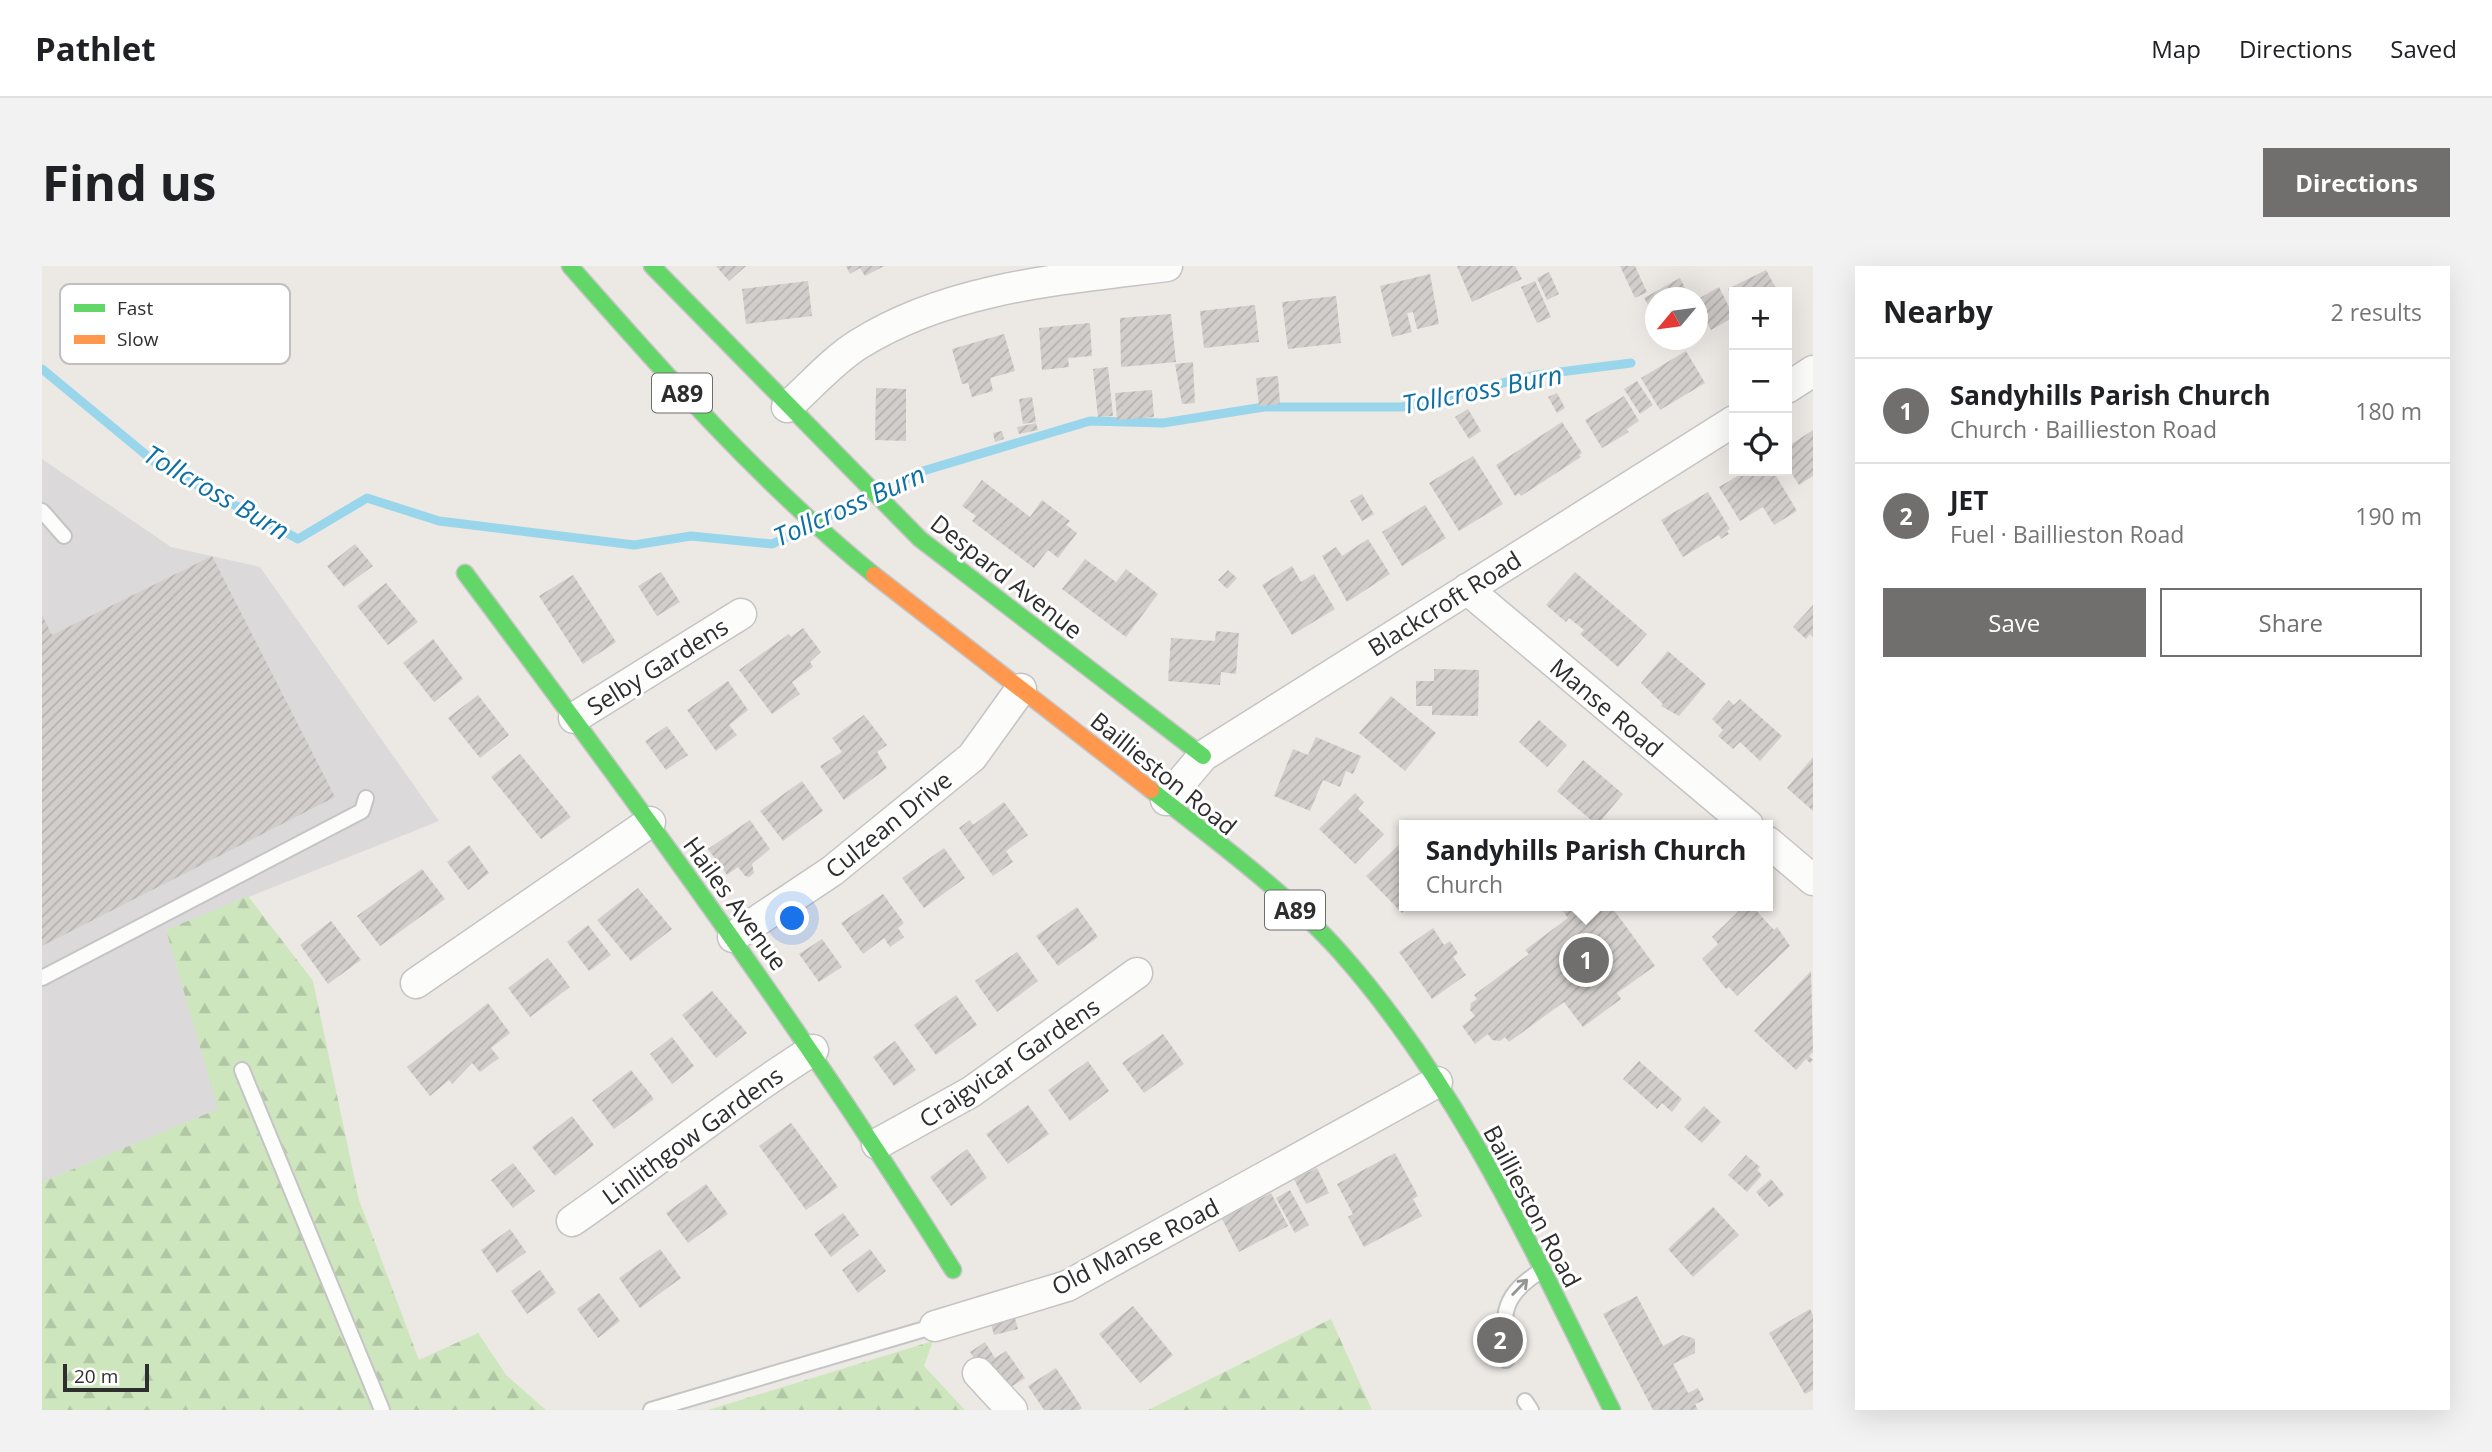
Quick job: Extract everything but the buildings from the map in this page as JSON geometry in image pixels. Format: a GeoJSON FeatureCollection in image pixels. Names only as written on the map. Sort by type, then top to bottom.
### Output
{"type":"FeatureCollection","features":[{"type":"Feature","properties":{"kind":"street","name":"Baillieston Road"},"geometry":{"type":"LineString","coordinates":[[570,266],[673,383],[801,513],[1021,690],[1166,800],[1338,950],[1406,1036],[1462,1120],[1542,1270],[1600,1398],[1612,1410]]}},
{"type":"Feature","properties":{"kind":"street","name":"Despard Avenue"},"geometry":{"type":"LineString","coordinates":[[652,266],[886,508],[920,539],[1203,756]]}},
{"type":"Feature","properties":{"kind":"street"},"geometry":{"type":"LineString","coordinates":[[788,407],[858,345],[886,329],[939,306],[1043,274],[1167,266]]}},
{"type":"Feature","properties":{"kind":"street"},"geometry":{"type":"LineString","coordinates":[[1792,385],[1813,371]]}},
{"type":"Feature","properties":{"kind":"street","name":"Blackcroft Road"},"geometry":{"type":"LineString","coordinates":[[1166,800],[1183,775],[1203,756],[1729,424]]}},
{"type":"Feature","properties":{"kind":"street","name":"Hailes Avenue"},"geometry":{"type":"LineString","coordinates":[[465,573],[650,822],[813,1050],[877,1144],[953,1270]]}},
{"type":"Feature","properties":{"kind":"street","name":"Manse Road"},"geometry":{"type":"LineString","coordinates":[[1466,589],[1742,820]]}},
{"type":"Feature","properties":{"kind":"street","name":"Selby Gardens"},"geometry":{"type":"LineString","coordinates":[[574,718],[741,614]]}},
{"type":"Feature","properties":{"kind":"street","name":"Culzean Drive"},"geometry":{"type":"LineString","coordinates":[[733,937],[832,871],[972,757],[1021,690]]}},
{"type":"Feature","properties":{"kind":"street"},"geometry":{"type":"LineString","coordinates":[[416,982],[650,822]]}},
{"type":"Feature","properties":{"kind":"street"},"geometry":{"type":"LineString","coordinates":[[1773,846],[1813,880]]}},
{"type":"Feature","properties":{"kind":"street","name":"Craigvicar Gardens"},"geometry":{"type":"LineString","coordinates":[[877,1144],[971,1092],[1137,973]]}},
{"type":"Feature","properties":{"kind":"street","name":"Linlithgow Gardens"},"geometry":{"type":"LineString","coordinates":[[572,1222],[666,1156],[751,1089],[813,1050]]}},
{"type":"Feature","properties":{"kind":"street","name":"Old Manse Road"},"geometry":{"type":"LineString","coordinates":[[935,1326],[1068,1286],[1437,1082]]}},
{"type":"Feature","properties":{"kind":"street"},"geometry":{"type":"LineString","coordinates":[[978,1373],[1013,1410]]}},
{"type":"Feature","properties":{"kind":"lane"},"geometry":{"type":"LineString","coordinates":[[42,511],[64,536]]}},
{"type":"Feature","properties":{"kind":"lane"},"geometry":{"type":"LineString","coordinates":[[42,978],[362,811],[366,798]]}},
{"type":"Feature","properties":{"kind":"lane"},"geometry":{"type":"LineString","coordinates":[[242,1070],[382,1410]]}},
{"type":"Feature","properties":{"kind":"lane"},"geometry":{"type":"LineString","coordinates":[[1506,1360],[1505,1321],[1510,1298],[1517,1286],[1542,1270]]}},
{"type":"Feature","properties":{"kind":"lane","name":"Old Manse Road"},"geometry":{"type":"LineString","coordinates":[[651,1410],[935,1326]]}},
{"type":"Feature","properties":{"kind":"shaded area"},"geometry":{"type":"Polygon","coordinates":[[[42,459],[171,547],[260,567],[439,821],[166,930],[219,1109],[42,1182],[42,459]]]}},
{"type":"Feature","properties":{"kind":"green space"},"geometry":{"type":"Polygon","coordinates":[[[248,896],[313,981],[359,1200],[419,1360],[478,1333],[507,1376],[546,1410],[42,1410],[42,1182],[218,1109],[166,930],[248,896]]]}},
{"type":"Feature","properties":{"kind":"green space"},"geometry":{"type":"Polygon","coordinates":[[[1331,1319],[1372,1410],[1148,1410],[1331,1319]]]}},
{"type":"Feature","properties":{"kind":"green space"},"geometry":{"type":"Polygon","coordinates":[[[933,1341],[924,1366],[965,1410],[708,1410],[933,1341]]]}},
{"type":"Feature","properties":{"kind":"waterway","name":"Tollcross Burn"},"geometry":{"type":"LineString","coordinates":[[884,490],[923,471],[1090,421],[1163,423],[1264,407],[1402,407],[1536,375],[1631,363]]}},
{"type":"Feature","properties":{"kind":"waterway","name":"Tollcross Burn"},"geometry":{"type":"LineString","coordinates":[[42,369],[156,463],[298,539],[367,498],[439,521],[634,545],[691,536],[772,544],[802,530]]}},
{"type":"Feature","properties":{"kind":"waterway","name":"Tollcross Burn"},"geometry":{"type":"LineString","coordinates":[[821,520],[865,499]]}},
{"type":"Feature","properties":{"kind":"traffic: fast"},"geometry":{"type":"LineString","coordinates":[[570,266],[753,466],[832,540],[874,575]]}},
{"type":"Feature","properties":{"kind":"traffic: fast"},"geometry":{"type":"LineString","coordinates":[[652,266],[920,539],[1203,756]]}},
{"type":"Feature","properties":{"kind":"traffic: fast"},"geometry":{"type":"LineString","coordinates":[[465,573],[778,1003],[953,1270]]}},
{"type":"Feature","properties":{"kind":"traffic: fast"},"geometry":{"type":"LineString","coordinates":[[1151,790],[1298,909],[1340,952],[1383,1004],[1422,1058],[1491,1172],[1612,1410]]}},
{"type":"Feature","properties":{"kind":"traffic: slow"},"geometry":{"type":"LineString","coordinates":[[874,575],[1151,790]]}},
{"type":"Feature","properties":{"kind":"place","name":"Sandyhills Parish Church"},"geometry":{"type":"Point","coordinates":[1586,960]}},
{"type":"Feature","properties":{"kind":"place","name":"JET"},"geometry":{"type":"Point","coordinates":[1500,1340]}}]}
